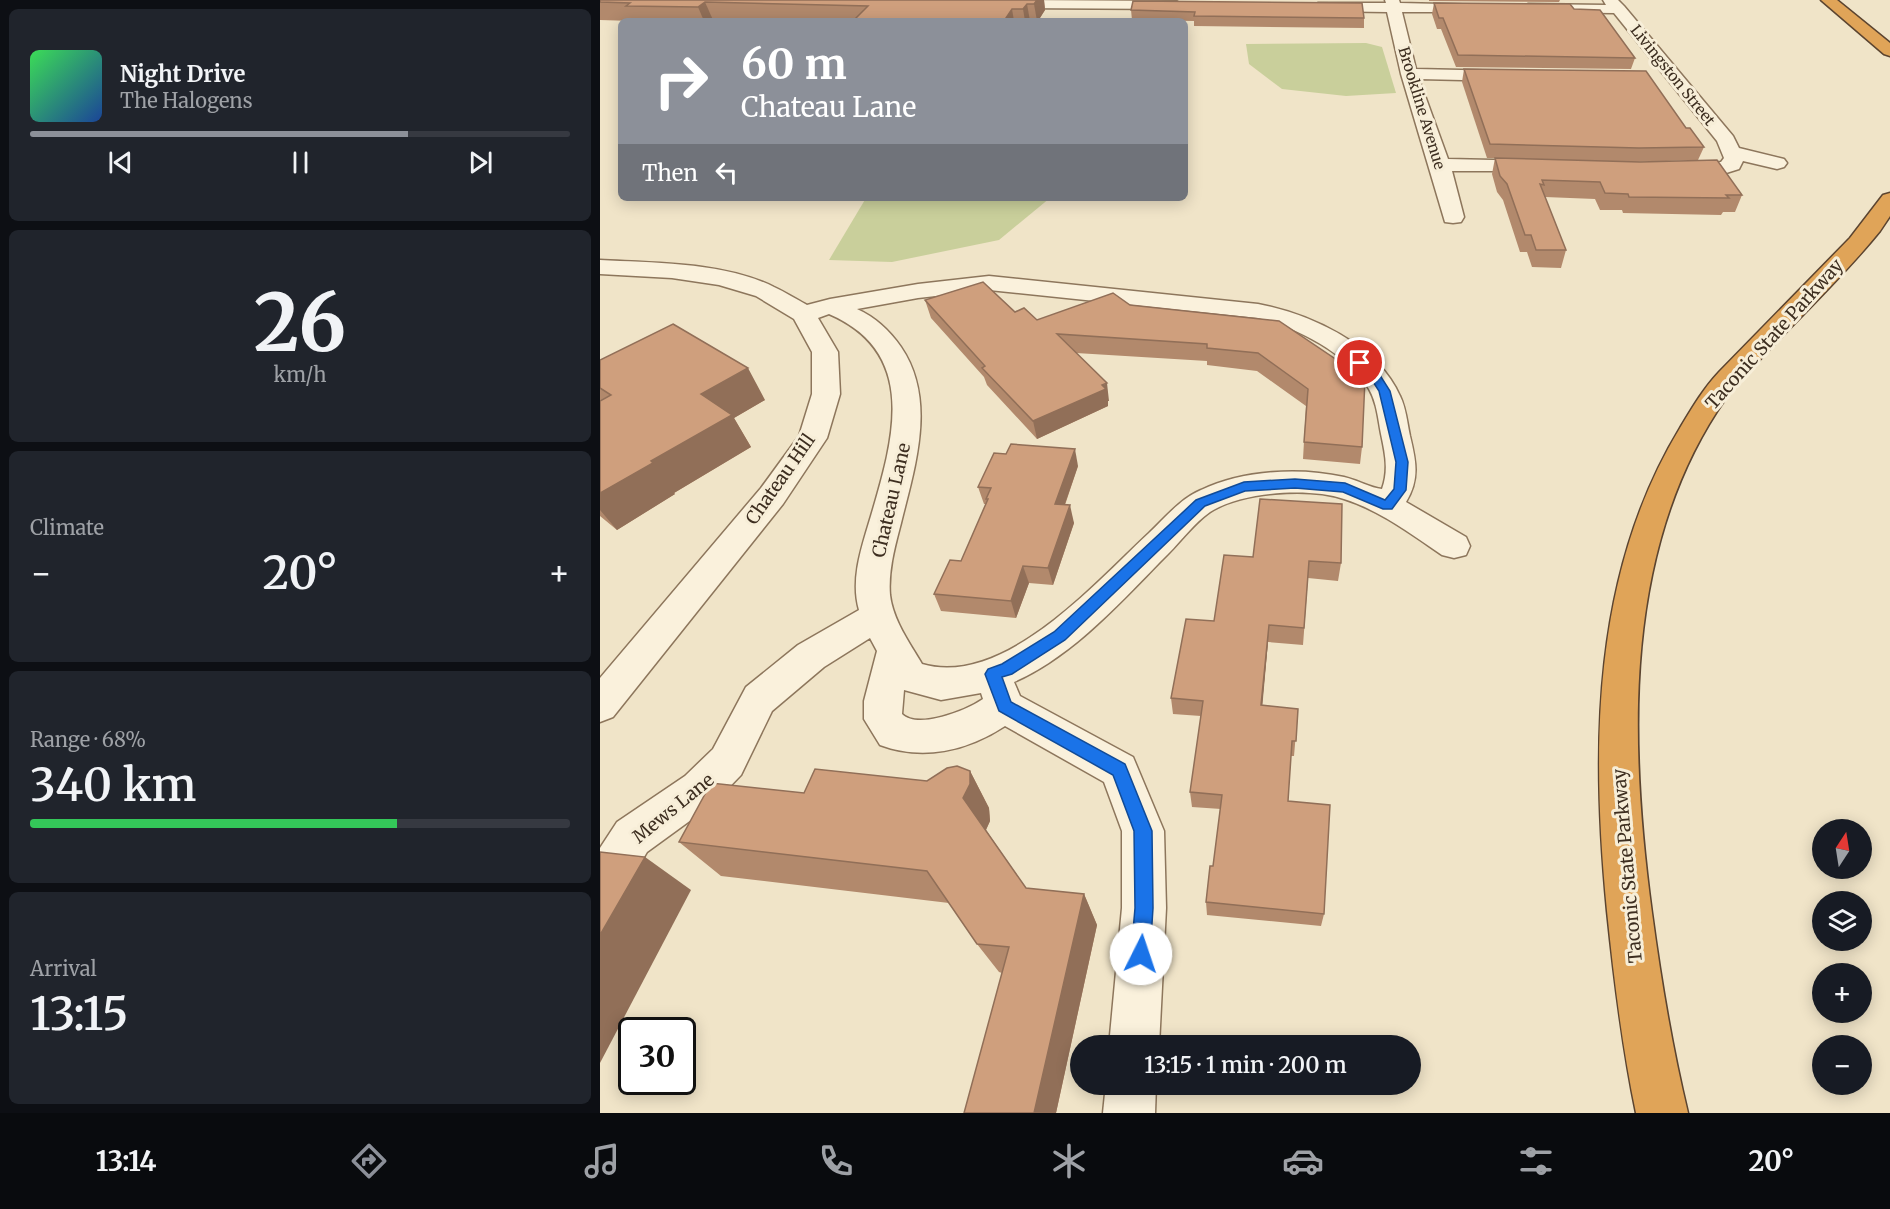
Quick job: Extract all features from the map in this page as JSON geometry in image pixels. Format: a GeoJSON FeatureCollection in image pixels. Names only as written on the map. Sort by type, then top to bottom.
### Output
{"type":"FeatureCollection","features":[{"type":"Feature","properties":{"kind":"highway"},"geometry":{"type":"LineString","coordinates":[[1828,0],[1871,34],[1888,58]]}},
{"type":"Feature","properties":{"kind":"highway","name":"Taconic State Parkway"},"geometry":{"type":"LineString","coordinates":[[1662,1113],[1639,991],[1620,822],[1619,695],[1625,632],[1639,558],[1662,486],[1679,452],[1714,395],[1866,234],[1890,199]]}},
{"type":"Feature","properties":{"kind":"street"},"geometry":{"type":"LineString","coordinates":[[984,4],[1094,2],[1196,6]]}},
{"type":"Feature","properties":{"kind":"street"},"geometry":{"type":"LineString","coordinates":[[1075,18],[1094,2]]}},
{"type":"Feature","properties":{"kind":"street"},"geometry":{"type":"LineString","coordinates":[[1301,6],[1393,4],[1488,8]]}},
{"type":"Feature","properties":{"kind":"street","name":"Brookline Avenue"},"geometry":{"type":"LineString","coordinates":[[1393,4],[1409,74],[1440,165],[1453,217]]}},
{"type":"Feature","properties":{"kind":"street"},"geometry":{"type":"LineString","coordinates":[[1512,8],[1614,4]]}},
{"type":"Feature","properties":{"kind":"street","name":"Livingston Street"},"geometry":{"type":"LineString","coordinates":[[1614,4],[1677,77],[1726,140],[1732,152]]}},
{"type":"Feature","properties":{"kind":"street"},"geometry":{"type":"LineString","coordinates":[[1409,74],[1525,76]]}},
{"type":"Feature","properties":{"kind":"street"},"geometry":{"type":"LineString","coordinates":[[1653,77],[1677,77]]}},
{"type":"Feature","properties":{"kind":"street"},"geometry":{"type":"LineString","coordinates":[[1732,152],[1777,163]]}},
{"type":"Feature","properties":{"kind":"street"},"geometry":{"type":"LineString","coordinates":[[1656,170],[1723,168],[1732,165],[1734,158],[1732,152]]}},
{"type":"Feature","properties":{"kind":"street"},"geometry":{"type":"LineString","coordinates":[[1440,165],[1558,168]]}},
{"type":"Feature","properties":{"kind":"street"},"geometry":{"type":"LineString","coordinates":[[600,267],[722,278],[817,310],[918,291],[989,283],[1258,311],[1281,316],[1302,324],[1346,352],[1374,374],[1385,391],[1402,462],[1400,490],[1388,506]]}},
{"type":"Feature","properties":{"kind":"street","name":"Chateau Lane"},"geometry":{"type":"LineString","coordinates":[[817,310],[858,319],[884,341],[901,369],[909,401],[906,447],[876,556],[873,596],[886,638],[910,676],[940,684],[977,680],[999,690],[1007,669],[1059,636],[1201,503],[1244,487],[1295,483],[1345,488],[1388,506],[1454,546]]}},
{"type":"Feature","properties":{"kind":"street","name":"Chateau Hill"},"geometry":{"type":"LineString","coordinates":[[600,705],[772,496],[813,438],[826,394],[825,352],[817,310]]}},
{"type":"Feature","properties":{"kind":"street","name":"Mews Lane"},"geometry":{"type":"LineString","coordinates":[[600,888],[632,837],[699,790],[727,762],[759,699],[811,656],[879,615]]}},
{"type":"Feature","properties":{"kind":"street"},"geometry":{"type":"LineString","coordinates":[[895,651],[883,701],[883,719],[894,733],[921,737],[943,736],[971,727],[999,690],[1119,770],[1143,831],[1144,908],[1135,1035]]}},
{"type":"Feature","properties":{"kind":"street"},"geometry":{"type":"LineString","coordinates":[[1129,1113],[1130,1095]]}},
{"type":"Feature","properties":{"kind":"green space"},"geometry":{"type":"Polygon","coordinates":[[[1366,43],[1382,47],[1396,93],[1346,96],[1282,89],[1249,64],[1246,44],[1366,43]]]}},
{"type":"Feature","properties":{"kind":"green space"},"geometry":{"type":"Polygon","coordinates":[[[864,201],[1046,201],[999,240],[892,262],[829,260],[864,201]]]}},
{"type":"Feature","properties":{"kind":"building"},"geometry":{"type":"Polygon","coordinates":[[[600,0],[1037,0],[1034,4],[1027,4],[1023,9],[1012,9],[1006,18],[856,18],[868,6],[705,2],[698,7],[626,6],[630,3],[600,2],[600,0]]]}},
{"type":"Feature","properties":{"kind":"building"},"geometry":{"type":"Polygon","coordinates":[[[1133,1],[1362,3],[1364,18],[1194,16],[1195,12],[1131,10],[1133,1]]]}},
{"type":"Feature","properties":{"kind":"building"},"geometry":{"type":"Polygon","coordinates":[[[1434,3],[1570,4],[1574,9],[1600,10],[1635,58],[1458,55],[1443,18],[1439,18],[1434,3]]]}},
{"type":"Feature","properties":{"kind":"building"},"geometry":{"type":"Polygon","coordinates":[[[1464,69],[1646,71],[1686,128],[1690,128],[1704,147],[1639,148],[1490,144],[1464,69]]]}},
{"type":"Feature","properties":{"kind":"building"},"geometry":{"type":"Polygon","coordinates":[[[1495,158],[1640,162],[1717,160],[1742,195],[1726,195],[1729,198],[1629,197],[1628,194],[1605,193],[1600,182],[1542,180],[1544,185],[1540,184],[1566,250],[1536,250],[1531,235],[1525,235],[1507,184],[1500,176],[1495,158]]]}},
{"type":"Feature","properties":{"kind":"building"},"geometry":{"type":"Polygon","coordinates":[[[983,282],[1015,312],[1024,308],[1037,320],[1113,293],[1130,305],[1279,321],[1365,379],[1362,447],[1304,442],[1308,389],[1258,353],[1207,348],[1207,344],[1057,334],[1107,383],[1102,385],[1106,389],[1033,421],[982,368],[985,366],[925,300],[983,282]]]}},
{"type":"Feature","properties":{"kind":"building"},"geometry":{"type":"Polygon","coordinates":[[[673,324],[748,368],[701,394],[732,415],[600,493],[600,401],[611,395],[600,388],[600,360],[673,324]]]}},
{"type":"Feature","properties":{"kind":"building"},"geometry":{"type":"Polygon","coordinates":[[[1011,444],[1075,449],[1055,504],[1070,505],[1048,568],[1023,566],[1011,601],[934,594],[950,560],[961,561],[988,499],[986,499],[991,488],[978,487],[994,453],[1006,454],[1011,444]]]}},
{"type":"Feature","properties":{"kind":"building"},"geometry":{"type":"Polygon","coordinates":[[[1260,499],[1342,504],[1341,563],[1309,561],[1304,628],[1269,625],[1261,705],[1298,709],[1296,741],[1292,741],[1288,801],[1330,805],[1324,914],[1206,902],[1222,795],[1190,792],[1203,701],[1171,698],[1186,619],[1214,621],[1224,555],[1253,557],[1260,499]]]}},
{"type":"Feature","properties":{"kind":"building"},"geometry":{"type":"Polygon","coordinates":[[[957,766],[970,771],[970,784],[963,798],[1026,888],[1084,894],[1034,1113],[964,1113],[1009,947],[977,944],[927,871],[679,842],[711,783],[804,793],[815,769],[927,781],[947,768],[957,766]]]}},
{"type":"Feature","properties":{"kind":"building"},"geometry":{"type":"Polygon","coordinates":[[[600,852],[645,857],[600,935],[600,852]]]}},
{"type":"Feature","properties":{"kind":"route"},"geometry":{"type":"LineString","coordinates":[[1141,954],[1144,908],[1143,831],[1119,770],[1005,707],[993,674],[1007,669],[1059,636],[1201,503],[1244,487],[1295,483],[1345,488],[1388,506],[1400,490],[1402,462],[1385,391],[1374,374],[1360,363]]}}]}
